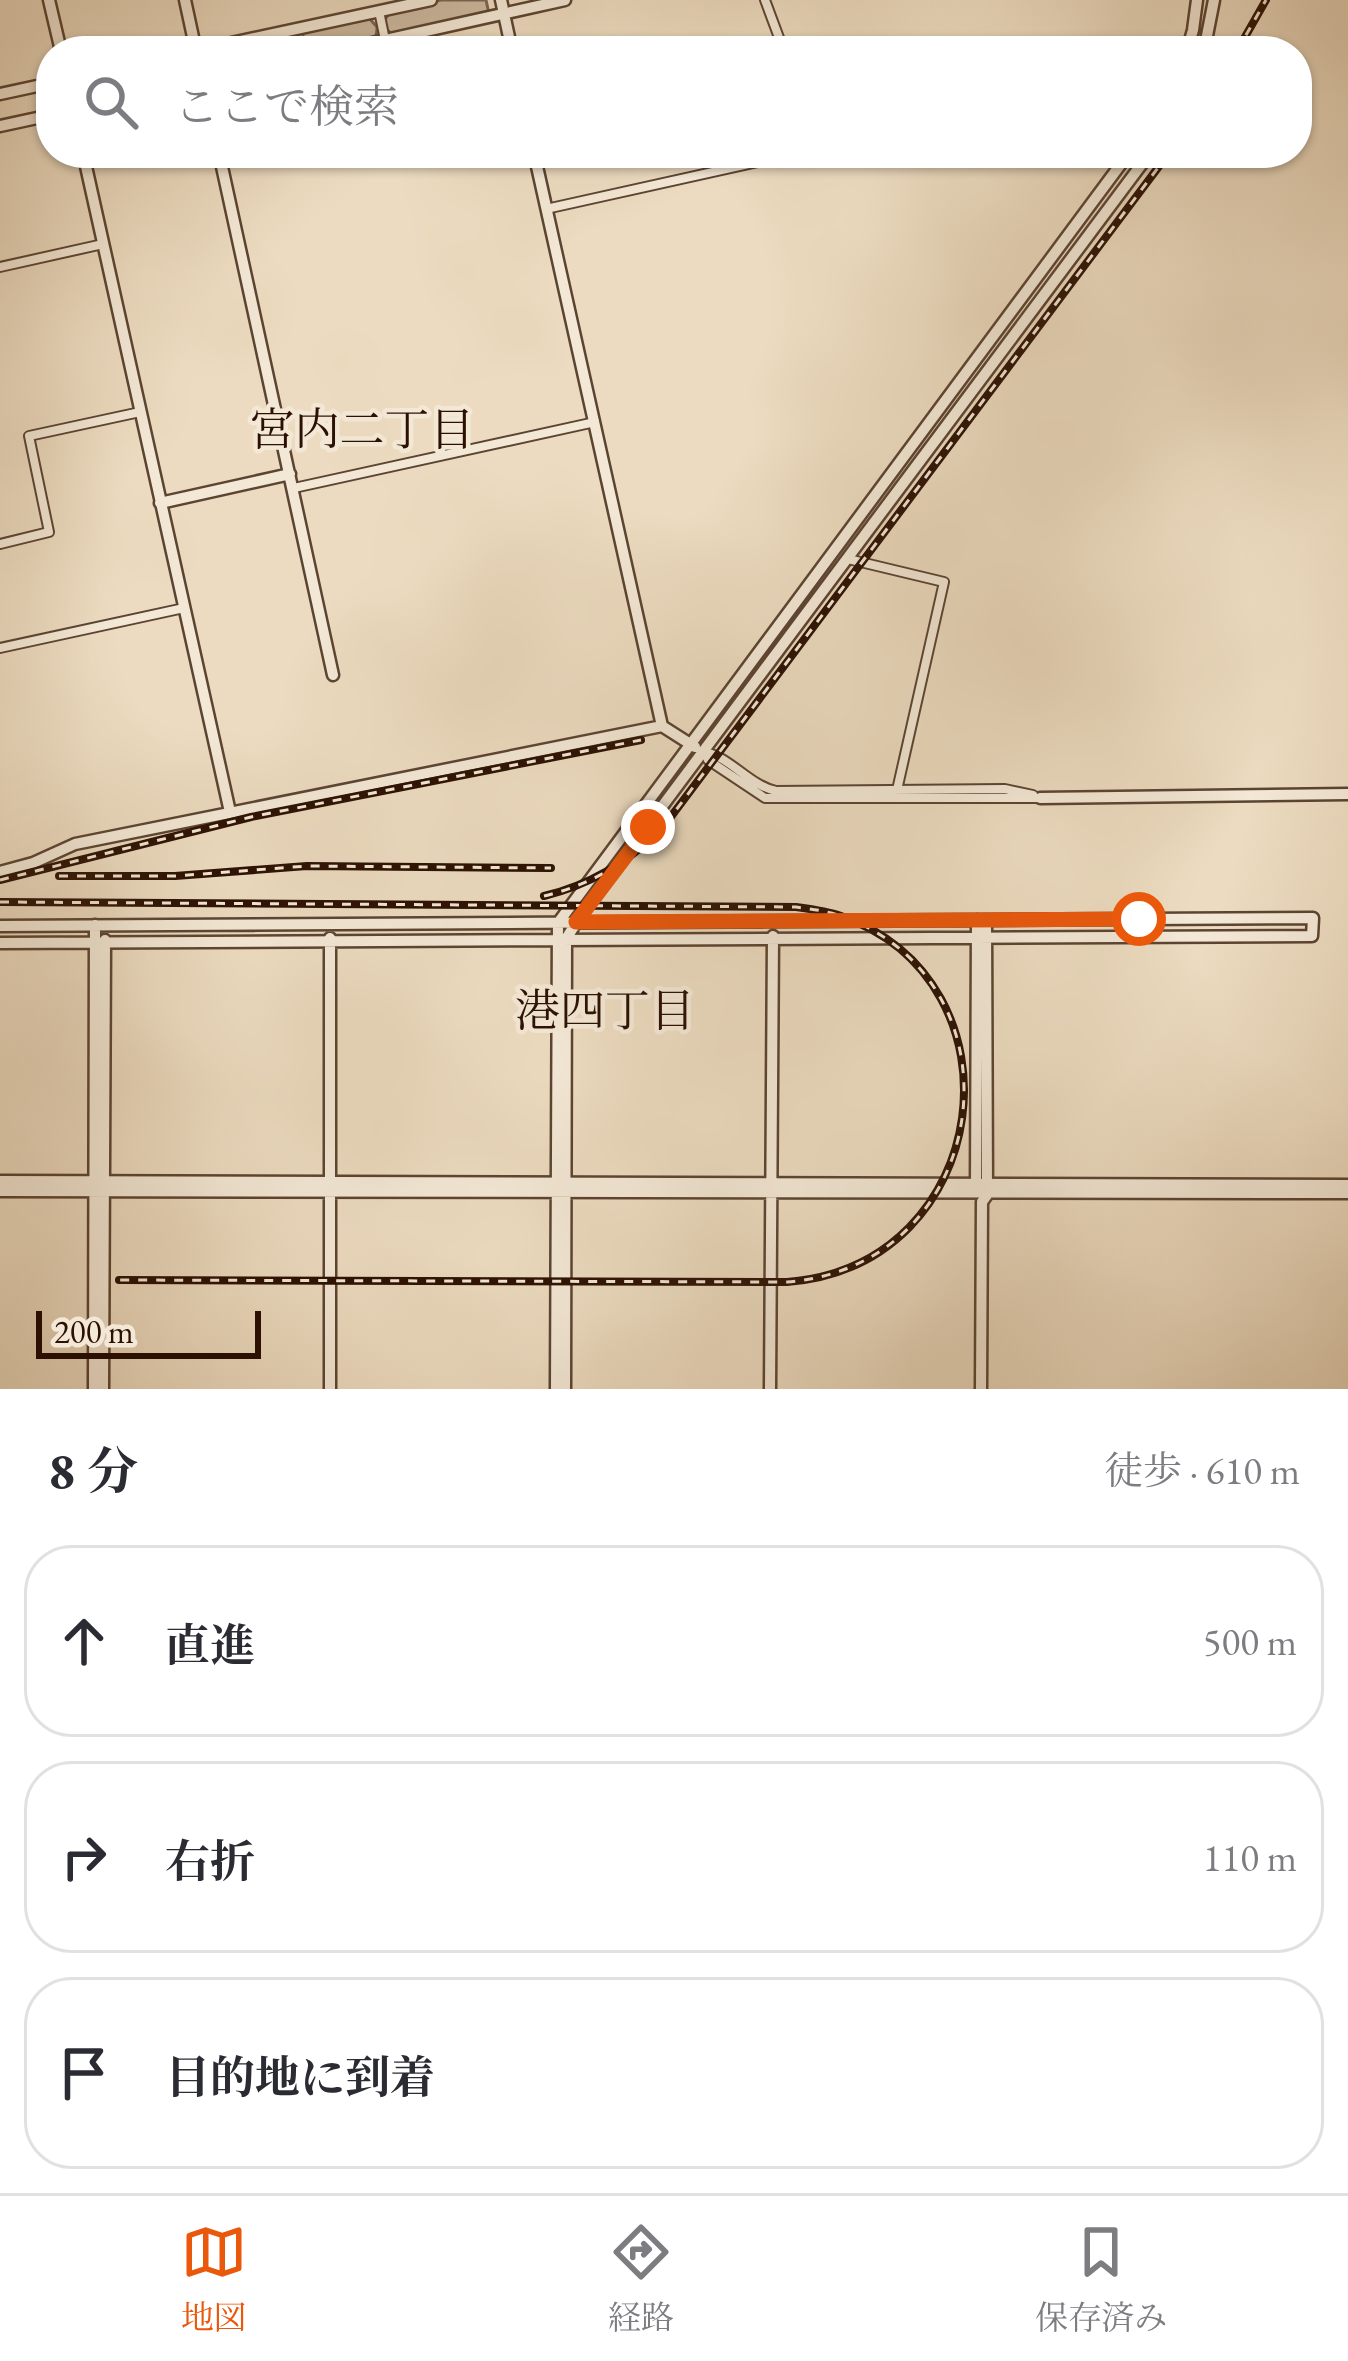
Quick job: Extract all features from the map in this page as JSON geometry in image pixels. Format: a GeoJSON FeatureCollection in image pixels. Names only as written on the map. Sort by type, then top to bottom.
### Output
{"type":"FeatureCollection","features":[{"type":"Feature","properties":{"kind":"street"},"geometry":{"type":"LineString","coordinates":[[49,0],[57,36]]}},
{"type":"Feature","properties":{"kind":"street"},"geometry":{"type":"LineString","coordinates":[[185,0],[193,36]]}},
{"type":"Feature","properties":{"kind":"street"},"geometry":{"type":"LineString","coordinates":[[265,36],[431,0]]}},
{"type":"Feature","properties":{"kind":"street"},"geometry":{"type":"LineString","coordinates":[[399,36],[503,7],[565,0]]}},
{"type":"Feature","properties":{"kind":"street"},"geometry":{"type":"LineString","coordinates":[[765,0],[778,36]]}},
{"type":"Feature","properties":{"kind":"street"},"geometry":{"type":"LineString","coordinates":[[1191,36],[1197,0]]}},
{"type":"Feature","properties":{"kind":"street"},"geometry":{"type":"LineString","coordinates":[[1207,36],[1214,0]]}},
{"type":"Feature","properties":{"kind":"street"},"geometry":{"type":"LineString","coordinates":[[379,11],[384,36]]}},
{"type":"Feature","properties":{"kind":"street"},"geometry":{"type":"LineString","coordinates":[[0,94],[36,86]]}},
{"type":"Feature","properties":{"kind":"street"},"geometry":{"type":"LineString","coordinates":[[0,126],[36,118]]}},
{"type":"Feature","properties":{"kind":"street"},"geometry":{"type":"LineString","coordinates":[[86,168],[230,812]]}},
{"type":"Feature","properties":{"kind":"street"},"geometry":{"type":"LineString","coordinates":[[222,168],[333,675]]}},
{"type":"Feature","properties":{"kind":"street"},"geometry":{"type":"LineString","coordinates":[[537,168],[662,727]]}},
{"type":"Feature","properties":{"kind":"street"},"geometry":{"type":"LineString","coordinates":[[546,208],[729,168]]}},
{"type":"Feature","properties":{"kind":"street"},"geometry":{"type":"LineString","coordinates":[[560,1389],[558,922],[1118,168]]}},
{"type":"Feature","properties":{"kind":"street"},"geometry":{"type":"LineString","coordinates":[[561,939],[1139,168]]}},
{"type":"Feature","properties":{"kind":"street"},"geometry":{"type":"LineString","coordinates":[[0,267],[103,244]]}},
{"type":"Feature","properties":{"kind":"street"},"geometry":{"type":"LineString","coordinates":[[951,393],[963,402]]}},
{"type":"Feature","properties":{"kind":"street"},"geometry":{"type":"LineString","coordinates":[[0,544],[49,532],[29,436],[140,412]]}},
{"type":"Feature","properties":{"kind":"street"},"geometry":{"type":"LineString","coordinates":[[293,488],[596,422]]}},
{"type":"Feature","properties":{"kind":"street"},"geometry":{"type":"LineString","coordinates":[[160,503],[290,474]]}},
{"type":"Feature","properties":{"kind":"street"},"geometry":{"type":"LineString","coordinates":[[848,559],[944,582],[896,794]]}},
{"type":"Feature","properties":{"kind":"street"},"geometry":{"type":"LineString","coordinates":[[0,648],[184,608]]}},
{"type":"Feature","properties":{"kind":"street"},"geometry":{"type":"LineString","coordinates":[[0,872],[74,844],[662,727],[768,789],[896,794],[1005,789],[1040,798],[1348,794]]}},
{"type":"Feature","properties":{"kind":"street"},"geometry":{"type":"LineString","coordinates":[[0,926],[1313,918],[1312,937],[0,943]]}},
{"type":"Feature","properties":{"kind":"street"},"geometry":{"type":"LineString","coordinates":[[981,1389],[982,920]]}},
{"type":"Feature","properties":{"kind":"street"},"geometry":{"type":"LineString","coordinates":[[770,1389],[772,921]]}},
{"type":"Feature","properties":{"kind":"street"},"geometry":{"type":"LineString","coordinates":[[330,1389],[331,923]]}},
{"type":"Feature","properties":{"kind":"street"},"geometry":{"type":"LineString","coordinates":[[100,925],[103,1389]]}},
{"type":"Feature","properties":{"kind":"street"},"geometry":{"type":"LineString","coordinates":[[0,1181],[100,1186],[982,1192],[1348,1189]]}},
{"type":"Feature","properties":{"kind":"street"},"geometry":{"type":"LineString","coordinates":[[0,1191],[100,1186]]}},
{"type":"Feature","properties":{"kind":"street"},"geometry":{"type":"LineString","coordinates":[[94,1389],[100,1186]]}},
{"type":"Feature","properties":{"kind":"shaded area"},"geometry":{"type":"Polygon","coordinates":[[[441,0],[486,0],[489,14],[392,34],[386,29],[384,21],[391,11],[441,0]]]}},
{"type":"Feature","properties":{"kind":"shaded area"},"geometry":{"type":"Polygon","coordinates":[[[369,18],[377,27],[376,36],[303,36],[302,31],[369,18]]]}},
{"type":"Feature","properties":{"kind":"railway"},"geometry":{"type":"LineString","coordinates":[[1246,36],[1266,0]]}},
{"type":"Feature","properties":{"kind":"railway"},"geometry":{"type":"LineString","coordinates":[[544,896],[607,871],[661,830],[1158,168]]}},
{"type":"Feature","properties":{"kind":"railway"},"geometry":{"type":"LineString","coordinates":[[0,880],[251,817],[641,740]]}},
{"type":"Feature","properties":{"kind":"railway"},"geometry":{"type":"LineString","coordinates":[[59,876],[175,876],[307,866],[551,868]]}},
{"type":"Feature","properties":{"kind":"railway"},"geometry":{"type":"LineString","coordinates":[[0,902],[813,909],[841,916],[901,950],[941,999],[961,1057],[962,1118],[945,1177],[909,1227],[856,1264],[787,1282],[119,1280]]}},
{"type":"Feature","properties":{"kind":"district","name":"宮内二丁目"},"geometry":{"type":"Point","coordinates":[362,429]}},
{"type":"Feature","properties":{"kind":"district","name":"港四丁目"},"geometry":{"type":"Point","coordinates":[605,1010]}},
{"type":"Feature","properties":{"kind":"route"},"geometry":{"type":"LineString","coordinates":[[648,827],[576,922],[1139,919]]}}]}
